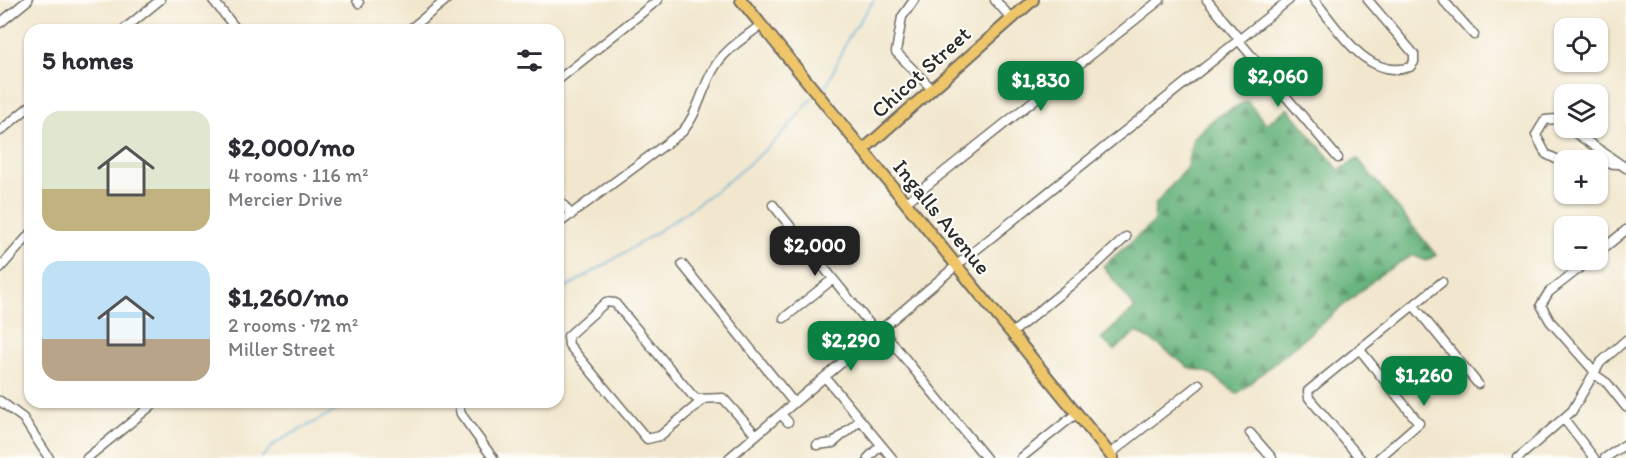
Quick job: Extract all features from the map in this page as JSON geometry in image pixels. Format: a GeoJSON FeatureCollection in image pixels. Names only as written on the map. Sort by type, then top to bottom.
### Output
{"type":"FeatureCollection","features":[{"type":"Feature","properties":{"kind":"main road","name":"Ingalls Avenue"},"geometry":{"type":"LineString","coordinates":[[741,0],[1112,456]]}},
{"type":"Feature","properties":{"kind":"main road","name":"Chicot Street"},"geometry":{"type":"LineString","coordinates":[[863,150],[1033,0]]}},
{"type":"Feature","properties":{"kind":"street"},"geometry":{"type":"LineString","coordinates":[[0,23],[28,0]]}},
{"type":"Feature","properties":{"kind":"street"},"geometry":{"type":"LineString","coordinates":[[130,24],[160,0]]}},
{"type":"Feature","properties":{"kind":"street"},"geometry":{"type":"LineString","coordinates":[[213,0],[232,24]]}},
{"type":"Feature","properties":{"kind":"street"},"geometry":{"type":"LineString","coordinates":[[416,24],[446,0]]}},
{"type":"Feature","properties":{"kind":"street"},"geometry":{"type":"LineString","coordinates":[[564,75],[658,0]]}},
{"type":"Feature","properties":{"kind":"street"},"geometry":{"type":"LineString","coordinates":[[914,0],[902,17],[896,52],[932,89]]}},
{"type":"Feature","properties":{"kind":"street"},"geometry":{"type":"LineString","coordinates":[[995,0],[1011,18]]}},
{"type":"Feature","properties":{"kind":"street"},"geometry":{"type":"LineString","coordinates":[[905,203],[1160,0]]}},
{"type":"Feature","properties":{"kind":"street"},"geometry":{"type":"LineString","coordinates":[[1207,0],[1338,158]]}},
{"type":"Feature","properties":{"kind":"street"},"geometry":{"type":"LineString","coordinates":[[729,458],[957,265],[1290,0]]}},
{"type":"Feature","properties":{"kind":"street"},"geometry":{"type":"LineString","coordinates":[[1314,0],[1368,61],[1384,68],[1410,67],[1414,62],[1414,54],[1368,0]]}},
{"type":"Feature","properties":{"kind":"street"},"geometry":{"type":"LineString","coordinates":[[1443,0],[1474,35]]}},
{"type":"Feature","properties":{"kind":"street"},"geometry":{"type":"LineString","coordinates":[[564,220],[681,132],[693,118],[707,81],[718,61],[760,25]]}},
{"type":"Feature","properties":{"kind":"street"},"geometry":{"type":"LineString","coordinates":[[0,131],[24,111]]}},
{"type":"Feature","properties":{"kind":"street"},"geometry":{"type":"LineString","coordinates":[[1554,119],[1545,120],[1536,135],[1546,154],[1554,158]]}},
{"type":"Feature","properties":{"kind":"street"},"geometry":{"type":"LineString","coordinates":[[1583,138],[1623,166]]}},
{"type":"Feature","properties":{"kind":"street"},"geometry":{"type":"LineString","coordinates":[[1608,164],[1623,166]]}},
{"type":"Feature","properties":{"kind":"street"},"geometry":{"type":"LineString","coordinates":[[773,205],[986,458]]}},
{"type":"Feature","properties":{"kind":"street"},"geometry":{"type":"LineString","coordinates":[[564,206],[571,215]]}},
{"type":"Feature","properties":{"kind":"street"},"geometry":{"type":"LineString","coordinates":[[1608,245],[1626,230]]}},
{"type":"Feature","properties":{"kind":"street"},"geometry":{"type":"LineString","coordinates":[[1012,333],[1097,264],[1126,237]]}},
{"type":"Feature","properties":{"kind":"street"},"geometry":{"type":"LineString","coordinates":[[0,268],[24,241]]}},
{"type":"Feature","properties":{"kind":"street"},"geometry":{"type":"LineString","coordinates":[[682,264],[794,403]]}},
{"type":"Feature","properties":{"kind":"street"},"geometry":{"type":"LineString","coordinates":[[1577,270],[1543,298],[1542,310],[1626,407]]}},
{"type":"Feature","properties":{"kind":"street"},"geometry":{"type":"LineString","coordinates":[[784,318],[833,279]]}},
{"type":"Feature","properties":{"kind":"street"},"geometry":{"type":"LineString","coordinates":[[1360,458],[1307,394],[1442,282]]}},
{"type":"Feature","properties":{"kind":"street"},"geometry":{"type":"LineString","coordinates":[[699,401],[615,303],[606,302],[568,336],[569,345],[647,439],[660,436],[699,401],[715,396],[723,398],[756,435]]}},
{"type":"Feature","properties":{"kind":"street"},"geometry":{"type":"LineString","coordinates":[[1414,306],[1478,384]]}},
{"type":"Feature","properties":{"kind":"street"},"geometry":{"type":"LineString","coordinates":[[1518,458],[1564,419],[1580,400],[1605,358],[1626,340]]}},
{"type":"Feature","properties":{"kind":"street"},"geometry":{"type":"LineString","coordinates":[[1360,350],[1419,423],[1379,458]]}},
{"type":"Feature","properties":{"kind":"street"},"geometry":{"type":"LineString","coordinates":[[825,377],[892,458]]}},
{"type":"Feature","properties":{"kind":"street"},"geometry":{"type":"LineString","coordinates":[[1112,456],[1199,384]]}},
{"type":"Feature","properties":{"kind":"street"},"geometry":{"type":"LineString","coordinates":[[0,401],[23,418],[49,458]]}},
{"type":"Feature","properties":{"kind":"street"},"geometry":{"type":"LineString","coordinates":[[87,458],[149,408]]}},
{"type":"Feature","properties":{"kind":"street"},"geometry":{"type":"LineString","coordinates":[[459,408],[460,414],[493,458]]}},
{"type":"Feature","properties":{"kind":"street"},"geometry":{"type":"LineString","coordinates":[[1022,458],[1077,413]]}},
{"type":"Feature","properties":{"kind":"street"},"geometry":{"type":"LineString","coordinates":[[781,414],[788,422]]}},
{"type":"Feature","properties":{"kind":"street"},"geometry":{"type":"LineString","coordinates":[[1564,419],[1594,458]]}},
{"type":"Feature","properties":{"kind":"street"},"geometry":{"type":"LineString","coordinates":[[818,445],[833,442],[860,420]]}},
{"type":"Feature","properties":{"kind":"street"},"geometry":{"type":"LineString","coordinates":[[1250,433],[1272,458]]}},
{"type":"Feature","properties":{"kind":"street"},"geometry":{"type":"LineString","coordinates":[[1605,458],[1626,444]]}},
{"type":"Feature","properties":{"kind":"street"},"geometry":{"type":"LineString","coordinates":[[868,458],[881,445]]}},
{"type":"Feature","properties":{"kind":"green space"},"geometry":{"type":"Polygon","coordinates":[[[1247,101],[1266,124],[1288,108],[1339,170],[1358,159],[1436,255],[1426,261],[1412,255],[1381,274],[1237,394],[1209,373],[1188,367],[1137,332],[1114,350],[1101,339],[1135,308],[1103,266],[1154,222],[1155,205],[1187,167],[1193,138],[1216,117],[1247,101]]]}},
{"type":"Feature","properties":{"kind":"waterway"},"geometry":{"type":"LineString","coordinates":[[822,89],[828,83],[848,38],[874,0]]}},
{"type":"Feature","properties":{"kind":"waterway"},"geometry":{"type":"LineString","coordinates":[[564,288],[675,220],[732,178],[783,133],[813,98]]}},
{"type":"Feature","properties":{"kind":"waterway"},"geometry":{"type":"LineString","coordinates":[[261,458],[277,442],[341,408]]}}]}
